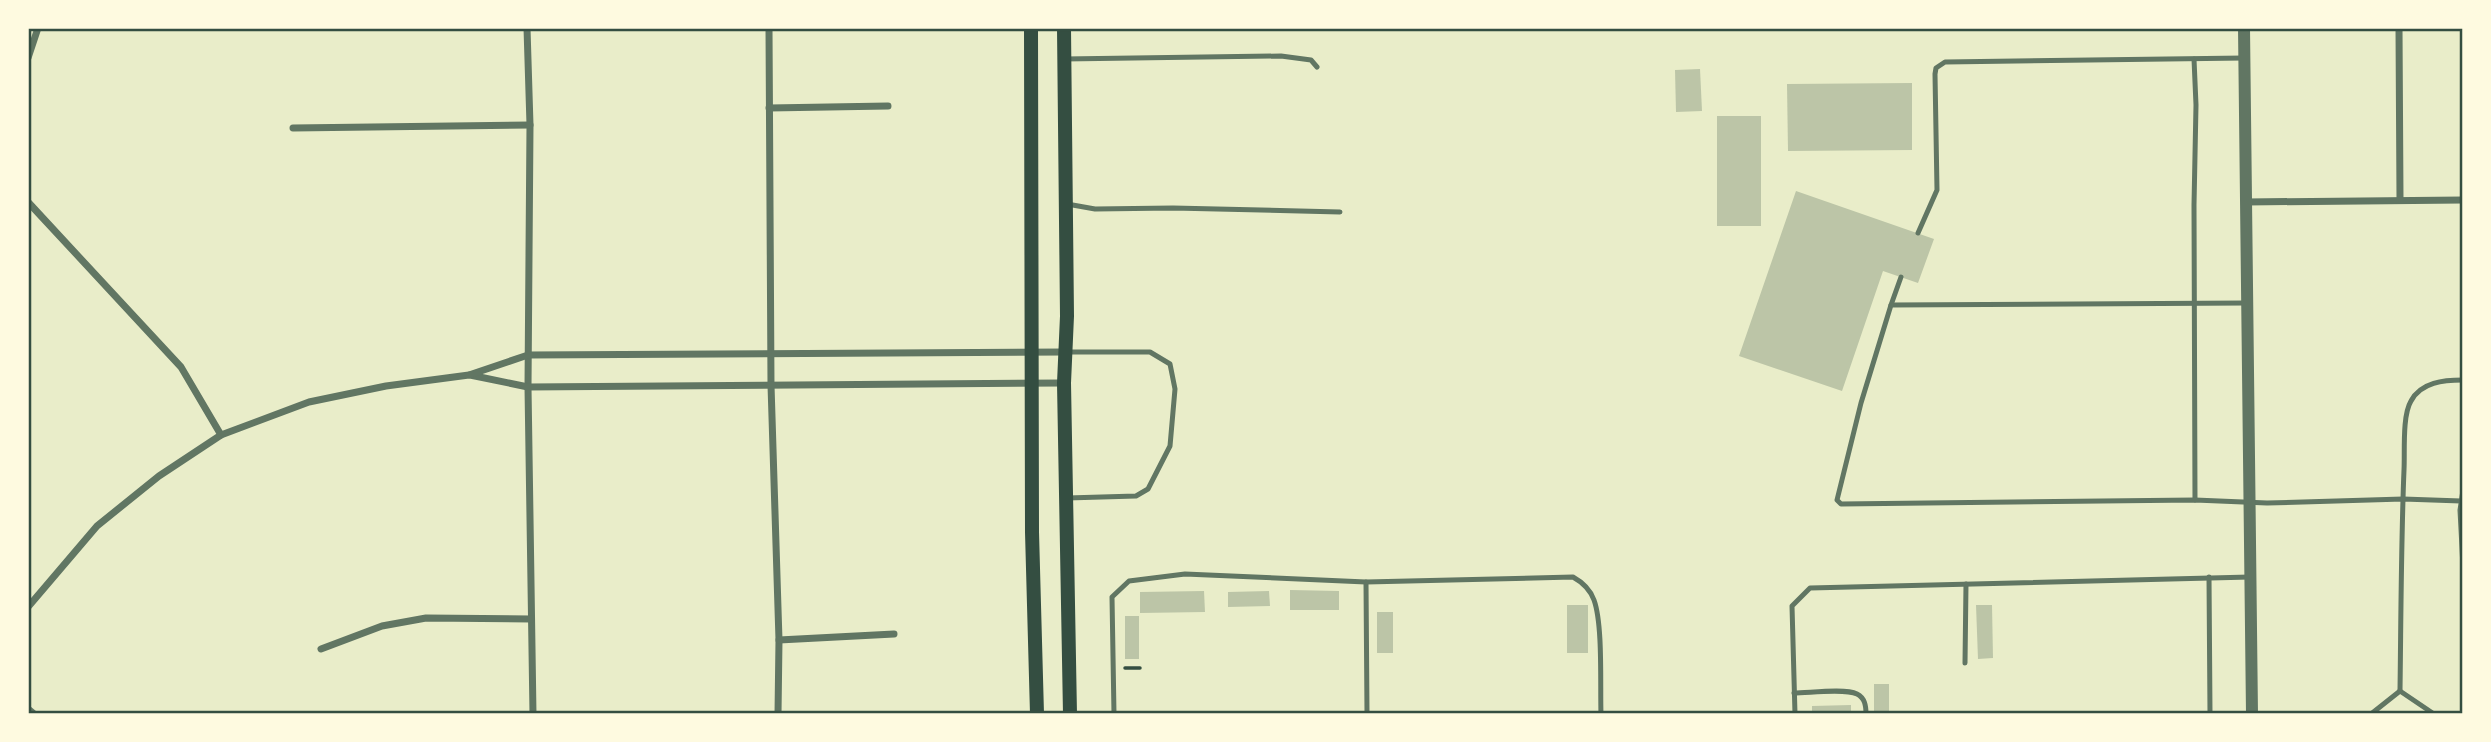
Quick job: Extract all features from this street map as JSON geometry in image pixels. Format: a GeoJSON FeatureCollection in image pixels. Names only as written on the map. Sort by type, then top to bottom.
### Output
{"type":"FeatureCollection","features":[{"type":"Feature","properties":{"kind":"main road"},"geometry":{"type":"LineString","coordinates":[[1031,28],[1032,521],[1037,714]]}},
{"type":"Feature","properties":{"kind":"main road"},"geometry":{"type":"LineString","coordinates":[[1064,28],[1067,204],[1064,383],[1070,714]]}},
{"type":"Feature","properties":{"kind":"street"},"geometry":{"type":"LineString","coordinates":[[28,58],[38,28]]}},
{"type":"Feature","properties":{"kind":"street"},"geometry":{"type":"LineString","coordinates":[[527,28],[530,125],[528,387],[533,714]]}},
{"type":"Feature","properties":{"kind":"street"},"geometry":{"type":"LineString","coordinates":[[769,28],[771,385],[779,640],[778,714]]}},
{"type":"Feature","properties":{"kind":"street"},"geometry":{"type":"LineString","coordinates":[[2244,28],[2252,714]]}},
{"type":"Feature","properties":{"kind":"street"},"geometry":{"type":"LineString","coordinates":[[2399,28],[2400,200]]}},
{"type":"Feature","properties":{"kind":"street"},"geometry":{"type":"LineString","coordinates":[[769,108],[888,106]]}},
{"type":"Feature","properties":{"kind":"street"},"geometry":{"type":"LineString","coordinates":[[293,128],[530,125]]}},
{"type":"Feature","properties":{"kind":"street"},"geometry":{"type":"LineString","coordinates":[[2246,202],[2463,200]]}},
{"type":"Feature","properties":{"kind":"street"},"geometry":{"type":"LineString","coordinates":[[28,202],[181,367],[221,435]]}},
{"type":"Feature","properties":{"kind":"street"},"geometry":{"type":"LineString","coordinates":[[28,607],[97,526],[159,476],[221,435],[309,402],[386,386],[470,375],[528,355],[1065,352]]}},
{"type":"Feature","properties":{"kind":"street"},"geometry":{"type":"LineString","coordinates":[[470,375],[528,387],[1064,383]]}},
{"type":"Feature","properties":{"kind":"street"},"geometry":{"type":"LineString","coordinates":[[321,649],[382,626],[426,618],[531,619]]}},
{"type":"Feature","properties":{"kind":"street"},"geometry":{"type":"LineString","coordinates":[[779,640],[894,635]]}},
{"type":"Feature","properties":{"kind":"street"},"geometry":{"type":"LineString","coordinates":[[28,709],[34,714]]}},
{"type":"Feature","properties":{"kind":"lane"},"geometry":{"type":"LineString","coordinates":[[1140,28],[1332,28]]}},
{"type":"Feature","properties":{"kind":"lane"},"geometry":{"type":"LineString","coordinates":[[1065,59],[1281,56],[1311,60],[1317,67]]}},
{"type":"Feature","properties":{"kind":"lane"},"geometry":{"type":"LineString","coordinates":[[1918,233],[1937,190],[1935,74],[1940,64],[2244,58]]}},
{"type":"Feature","properties":{"kind":"lane"},"geometry":{"type":"LineString","coordinates":[[2194,59],[2195,500]]}},
{"type":"Feature","properties":{"kind":"lane"},"geometry":{"type":"LineString","coordinates":[[1067,204],[1095,209],[1340,212]]}},
{"type":"Feature","properties":{"kind":"lane"},"geometry":{"type":"LineString","coordinates":[[1901,277],[1838,492],[1837,500],[1841,504],[2195,500],[2249,503],[2403,499],[2461,501]]}},
{"type":"Feature","properties":{"kind":"lane"},"geometry":{"type":"LineString","coordinates":[[1891,305],[2247,303]]}},
{"type":"Feature","properties":{"kind":"lane"},"geometry":{"type":"LineString","coordinates":[[1065,352],[1150,352],[1170,364],[1175,389],[1170,446],[1148,489],[1136,496],[1066,498]]}},
{"type":"Feature","properties":{"kind":"lane"},"geometry":{"type":"LineString","coordinates":[[2400,691],[2403,499],[2409,403],[2416,393],[2429,384],[2463,380]]}},
{"type":"Feature","properties":{"kind":"lane"},"geometry":{"type":"LineString","coordinates":[[2463,490],[2463,567]]}},
{"type":"Feature","properties":{"kind":"lane"},"geometry":{"type":"LineString","coordinates":[[1114,714],[1112,597],[1129,581],[1185,575],[1366,582],[1573,577],[1585,584],[1594,599],[1598,624],[1601,714]]}},
{"type":"Feature","properties":{"kind":"lane"},"geometry":{"type":"LineString","coordinates":[[2208,577],[2210,714]]}},
{"type":"Feature","properties":{"kind":"lane"},"geometry":{"type":"LineString","coordinates":[[1795,714],[1792,606],[1810,588],[2250,577]]}},
{"type":"Feature","properties":{"kind":"lane"},"geometry":{"type":"LineString","coordinates":[[1366,582],[1367,714]]}},
{"type":"Feature","properties":{"kind":"lane"},"geometry":{"type":"LineString","coordinates":[[1965,663],[1966,584]]}},
{"type":"Feature","properties":{"kind":"lane"},"geometry":{"type":"LineString","coordinates":[[2371,714],[2400,691]]}},
{"type":"Feature","properties":{"kind":"lane"},"geometry":{"type":"LineString","coordinates":[[2400,691],[2434,714]]}},
{"type":"Feature","properties":{"kind":"lane"},"geometry":{"type":"LineString","coordinates":[[1794,693],[1850,692],[1860,695],[1866,704],[1866,714]]}},
{"type":"Feature","properties":{"kind":"building"},"geometry":{"type":"Polygon","coordinates":[[[1700,69],[1702,111],[1676,112],[1675,70],[1700,69]]]}},
{"type":"Feature","properties":{"kind":"building"},"geometry":{"type":"Polygon","coordinates":[[[1912,83],[1912,150],[1788,151],[1787,84],[1912,83]]]}},
{"type":"Feature","properties":{"kind":"building"},"geometry":{"type":"Polygon","coordinates":[[[1717,116],[1761,116],[1761,226],[1717,226],[1717,116]]]}},
{"type":"Feature","properties":{"kind":"building"},"geometry":{"type":"Polygon","coordinates":[[[1796,191],[1934,239],[1918,283],[1883,271],[1842,391],[1739,356],[1796,191]]]}},
{"type":"Feature","properties":{"kind":"building"},"geometry":{"type":"Polygon","coordinates":[[[1290,590],[1339,591],[1339,610],[1290,610],[1290,590]]]}},
{"type":"Feature","properties":{"kind":"building"},"geometry":{"type":"Polygon","coordinates":[[[1204,591],[1205,612],[1140,613],[1140,592],[1204,591]]]}},
{"type":"Feature","properties":{"kind":"building"},"geometry":{"type":"Polygon","coordinates":[[[1269,591],[1270,606],[1228,607],[1228,592],[1269,591]]]}},
{"type":"Feature","properties":{"kind":"building"},"geometry":{"type":"Polygon","coordinates":[[[1567,605],[1588,605],[1588,653],[1567,653],[1567,605]]]}},
{"type":"Feature","properties":{"kind":"building"},"geometry":{"type":"Polygon","coordinates":[[[1976,605],[1992,605],[1993,658],[1978,659],[1976,605]]]}},
{"type":"Feature","properties":{"kind":"building"},"geometry":{"type":"Polygon","coordinates":[[[1377,612],[1393,612],[1393,653],[1377,653],[1377,612]]]}},
{"type":"Feature","properties":{"kind":"building"},"geometry":{"type":"Polygon","coordinates":[[[1125,616],[1139,616],[1139,659],[1125,659],[1125,616]]]}},
{"type":"Feature","properties":{"kind":"building"},"geometry":{"type":"Polygon","coordinates":[[[1874,684],[1889,684],[1889,713],[1874,713],[1874,684]]]}},
{"type":"Feature","properties":{"kind":"building"},"geometry":{"type":"Polygon","coordinates":[[[1851,705],[1851,714],[1812,714],[1812,706],[1851,705]]]}}]}
